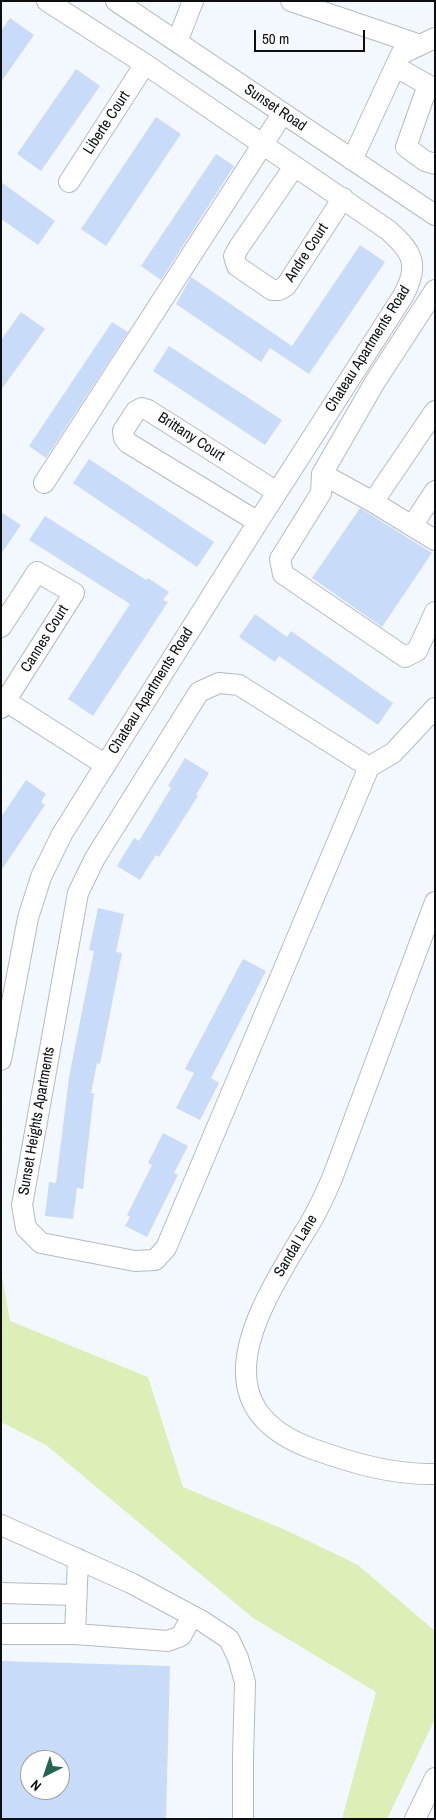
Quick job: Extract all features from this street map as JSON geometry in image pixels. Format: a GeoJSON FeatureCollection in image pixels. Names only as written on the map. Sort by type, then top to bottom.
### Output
{"type":"FeatureCollection","features":[{"type":"Feature","properties":{"kind":"street","name":"Chateau Apartments Road"},"geometry":{"type":"LineString","coordinates":[[1,1060],[28,918],[41,877],[62,834],[104,764],[402,296],[410,283],[413,272],[412,259],[407,249],[343,198],[294,167],[145,64],[47,1]]}},
{"type":"Feature","properties":{"kind":"street","name":"Sunset Road"},"geometry":{"type":"LineString","coordinates":[[116,1],[435,215]]}},
{"type":"Feature","properties":{"kind":"street"},"geometry":{"type":"LineString","coordinates":[[177,42],[193,1]]}},
{"type":"Feature","properties":{"kind":"street"},"geometry":{"type":"LineString","coordinates":[[291,1],[428,42]]}},
{"type":"Feature","properties":{"kind":"street"},"geometry":{"type":"LineString","coordinates":[[352,160],[402,54],[428,42]]}},
{"type":"Feature","properties":{"kind":"street","name":"Liberte Court"},"geometry":{"type":"LineString","coordinates":[[70,182],[145,64]]}},
{"type":"Feature","properties":{"kind":"street"},"geometry":{"type":"LineString","coordinates":[[396,66],[431,86],[406,147],[425,161],[435,164]]}},
{"type":"Feature","properties":{"kind":"street"},"geometry":{"type":"LineString","coordinates":[[44,483],[283,113]]}},
{"type":"Feature","properties":{"kind":"street","name":"Andre Court"},"geometry":{"type":"LineString","coordinates":[[294,167],[234,256],[237,266],[272,290],[279,290],[286,286],[343,198]]}},
{"type":"Feature","properties":{"kind":"street"},"geometry":{"type":"LineString","coordinates":[[435,290],[375,382],[322,474],[321,493],[280,559],[283,574],[405,657],[418,651],[435,612]]}},
{"type":"Feature","properties":{"kind":"street","name":"Brittany Court"},"geometry":{"type":"LineString","coordinates":[[258,522],[128,443],[124,438],[123,431],[136,411],[142,408],[148,410],[277,492]]}},
{"type":"Feature","properties":{"kind":"street"},"geometry":{"type":"LineString","coordinates":[[373,502],[435,411]]}},
{"type":"Feature","properties":{"kind":"street"},"geometry":{"type":"LineString","coordinates":[[322,474],[373,502],[435,540]]}},
{"type":"Feature","properties":{"kind":"street"},"geometry":{"type":"LineString","coordinates":[[412,526],[435,491]]}},
{"type":"Feature","properties":{"kind":"street","name":"Cannes Court"},"geometry":{"type":"LineString","coordinates":[[1,627],[37,572],[74,593],[3,702]]}},
{"type":"Feature","properties":{"kind":"street","name":"Sunset Heights Apartments"},"geometry":{"type":"LineString","coordinates":[[219,683],[239,685],[369,767],[166,1248],[155,1260],[136,1261],[41,1243],[26,1228],[22,1205],[78,893],[94,858],[199,692],[219,683]]}},
{"type":"Feature","properties":{"kind":"street","name":"Chateau Apartments Road"},"geometry":{"type":"LineString","coordinates":[[3,702],[104,764]]}},
{"type":"Feature","properties":{"kind":"street"},"geometry":{"type":"LineString","coordinates":[[369,767],[393,753],[435,708]]}},
{"type":"Feature","properties":{"kind":"street","name":"Sandal Lane"},"geometry":{"type":"LineString","coordinates":[[435,902],[333,1176],[315,1214],[265,1301],[252,1334],[246,1364],[246,1380],[249,1394],[264,1420],[289,1439],[318,1451],[376,1468],[406,1474],[435,1474]]}},
{"type":"Feature","properties":{"kind":"street"},"geometry":{"type":"LineString","coordinates":[[1,1525],[131,1583],[192,1616],[229,1639],[238,1658],[245,1682],[244,1819]]}},
{"type":"Feature","properties":{"kind":"street"},"geometry":{"type":"LineString","coordinates":[[75,1634],[78,1559]]}},
{"type":"Feature","properties":{"kind":"street"},"geometry":{"type":"LineString","coordinates":[[1,1593],[76,1595]]}},
{"type":"Feature","properties":{"kind":"street"},"geometry":{"type":"LineString","coordinates":[[1,1634],[75,1634],[168,1641],[181,1636],[192,1616]]}},
{"type":"Feature","properties":{"kind":"street"},"geometry":{"type":"LineString","coordinates":[[424,1812],[435,1778]]}},
{"type":"Feature","properties":{"kind":"green space"},"geometry":{"type":"Polygon","coordinates":[[[1,1271],[10,1321],[148,1377],[183,1487],[290,1532],[358,1565],[435,1631],[435,1719],[387,1819],[342,1819],[376,1692],[253,1618],[46,1445],[1,1422],[1,1271]]]}},
{"type":"Feature","properties":{"kind":"building"},"geometry":{"type":"Polygon","coordinates":[[[10,18],[34,35],[1,82],[1,31],[10,18]]]}},
{"type":"Feature","properties":{"kind":"building"},"geometry":{"type":"Polygon","coordinates":[[[76,69],[100,86],[41,171],[17,154],[76,69]]]}},
{"type":"Feature","properties":{"kind":"building"},"geometry":{"type":"Polygon","coordinates":[[[156,117],[181,134],[106,246],[81,229],[156,117]]]}},
{"type":"Feature","properties":{"kind":"building"},"geometry":{"type":"Polygon","coordinates":[[[216,154],[234,166],[161,280],[141,266],[216,154]]]}},
{"type":"Feature","properties":{"kind":"building"},"geometry":{"type":"Polygon","coordinates":[[[1,182],[55,221],[38,245],[1,219],[1,182]]]}},
{"type":"Feature","properties":{"kind":"building"},"geometry":{"type":"Polygon","coordinates":[[[360,245],[385,262],[309,374],[270,348],[261,362],[176,304],[191,277],[292,346],[360,245]]]}},
{"type":"Feature","properties":{"kind":"building"},"geometry":{"type":"Polygon","coordinates":[[[21,312],[45,329],[1,390],[1,340],[21,312]]]}},
{"type":"Feature","properties":{"kind":"building"},"geometry":{"type":"Polygon","coordinates":[[[112,322],[128,332],[46,458],[29,446],[112,322]]]}},
{"type":"Feature","properties":{"kind":"building"},"geometry":{"type":"Polygon","coordinates":[[[169,346],[282,420],[265,445],[153,371],[169,346]]]}},
{"type":"Feature","properties":{"kind":"building"},"geometry":{"type":"Polygon","coordinates":[[[89,459],[214,542],[197,567],[73,483],[89,459]]]}},
{"type":"Feature","properties":{"kind":"building"},"geometry":{"type":"Polygon","coordinates":[[[360,508],[432,553],[382,627],[312,578],[360,508]]]}},
{"type":"Feature","properties":{"kind":"building"},"geometry":{"type":"Polygon","coordinates":[[[1,512],[21,525],[1,554],[1,512]]]}},
{"type":"Feature","properties":{"kind":"building"},"geometry":{"type":"Polygon","coordinates":[[[45,516],[146,580],[148,578],[169,592],[163,600],[168,602],[93,716],[68,699],[130,604],[29,540],[45,516]]]}},
{"type":"Feature","properties":{"kind":"building"},"geometry":{"type":"Polygon","coordinates":[[[255,614],[287,637],[291,631],[393,703],[378,725],[279,656],[275,662],[239,637],[255,614]]]}},
{"type":"Feature","properties":{"kind":"building"},"geometry":{"type":"Polygon","coordinates":[[[185,758],[209,773],[196,795],[198,796],[159,857],[156,855],[140,880],[117,866],[134,838],[139,841],[171,788],[168,786],[185,758]]]}},
{"type":"Feature","properties":{"kind":"building"},"geometry":{"type":"Polygon","coordinates":[[[26,780],[46,794],[41,802],[45,805],[1,871],[1,817],[26,780]]]}},
{"type":"Feature","properties":{"kind":"building"},"geometry":{"type":"Polygon","coordinates":[[[98,908],[124,914],[116,952],[122,953],[100,1064],[97,1063],[91,1093],[94,1093],[83,1189],[77,1188],[73,1219],[45,1216],[49,1182],[56,1183],[69,1077],[94,951],[89,950],[98,908]]]}},
{"type":"Feature","properties":{"kind":"building"},"geometry":{"type":"Polygon","coordinates":[[[243,959],[266,971],[211,1078],[219,1083],[200,1120],[176,1108],[194,1073],[185,1069],[243,959]]]}},
{"type":"Feature","properties":{"kind":"building"},"geometry":{"type":"Polygon","coordinates":[[[163,1133],[188,1146],[174,1173],[178,1175],[147,1237],[125,1226],[130,1217],[127,1215],[152,1165],[148,1163],[163,1133]]]}},
{"type":"Feature","properties":{"kind":"building"},"geometry":{"type":"Polygon","coordinates":[[[1,1661],[170,1666],[166,1819],[1,1819],[1,1661]]]}}]}
